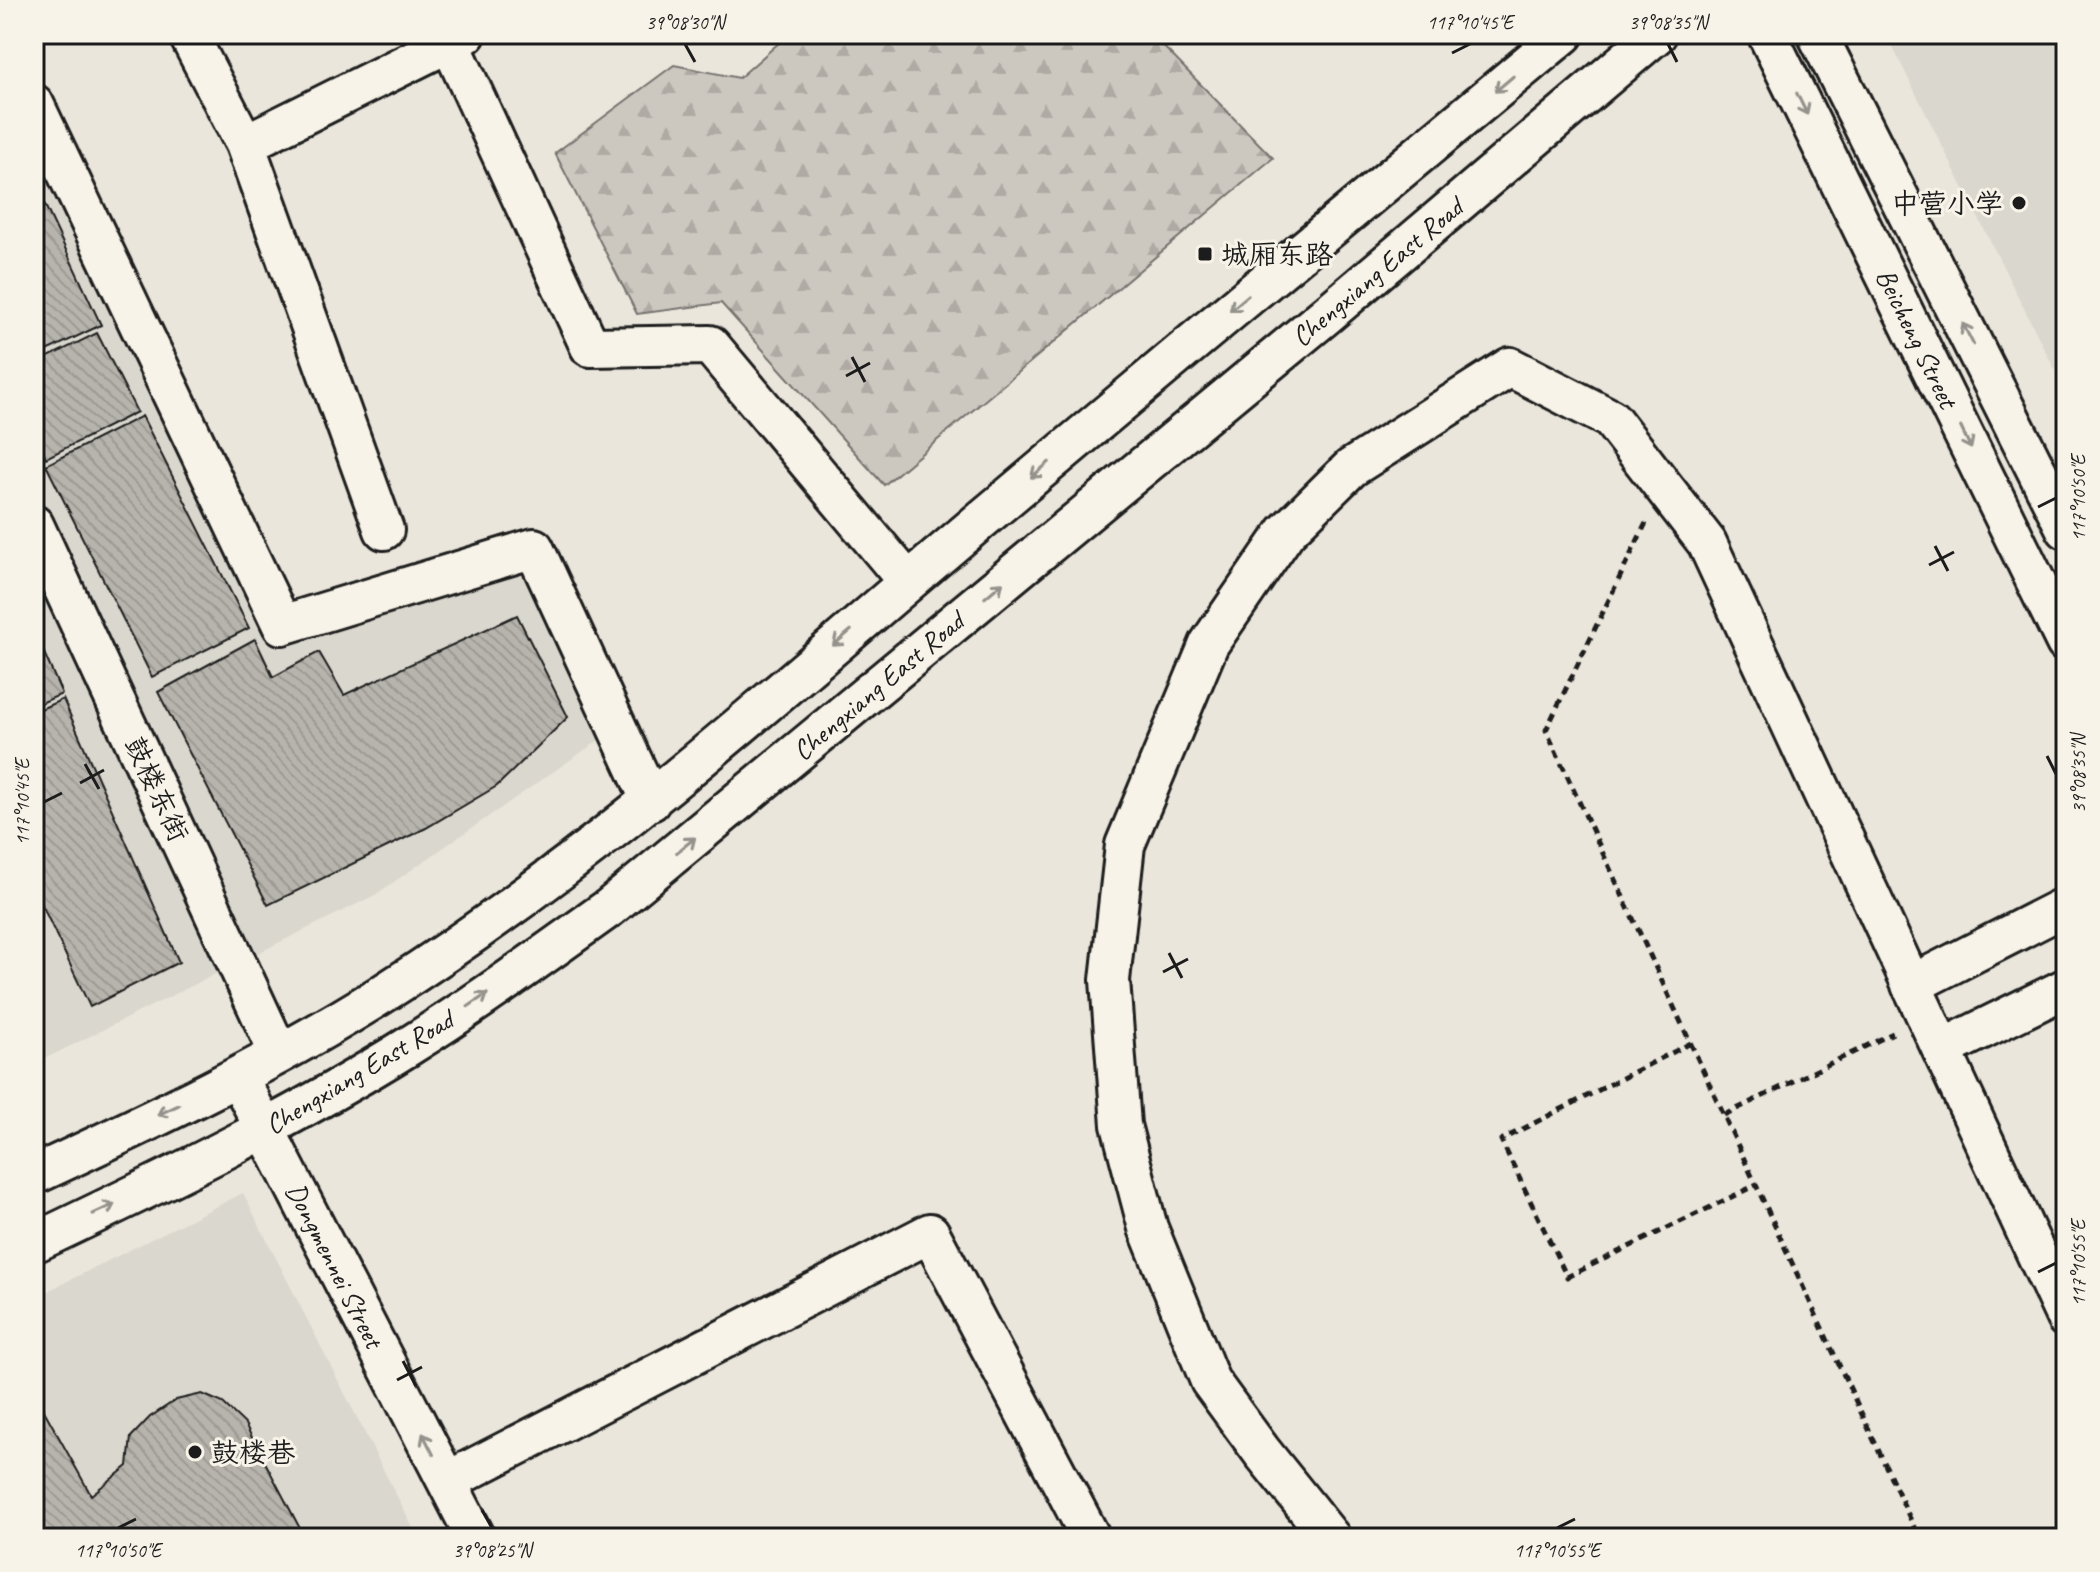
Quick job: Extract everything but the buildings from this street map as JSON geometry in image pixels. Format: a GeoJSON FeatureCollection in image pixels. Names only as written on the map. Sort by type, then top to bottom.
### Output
{"type":"FeatureCollection","features":[{"type":"Feature","properties":{"kind":"street"},"geometry":{"type":"LineString","coordinates":[[188,34],[245,144],[384,530]]}},
{"type":"Feature","properties":{"kind":"street","name":"Chengxiang East Road"},"geometry":{"type":"LineString","coordinates":[[34,1175],[238,1077],[383,994],[507,911],[651,801],[1250,293],[1564,34]]}},
{"type":"Feature","properties":{"kind":"street","name":"Chengxiang East Road"},"geometry":{"type":"LineString","coordinates":[[34,1243],[265,1129],[409,1046],[609,908],[1325,316],[1657,34]]}},
{"type":"Feature","properties":{"kind":"street","name":"Beicheng Street"},"geometry":{"type":"LineString","coordinates":[[1767,34],[2066,643]]}},
{"type":"Feature","properties":{"kind":"street","name":"Beicheng Street"},"geometry":{"type":"LineString","coordinates":[[1817,34],[2066,529]]}},
{"type":"Feature","properties":{"kind":"street"},"geometry":{"type":"LineString","coordinates":[[245,144],[454,37],[590,347],[710,345],[908,582]]}},
{"type":"Feature","properties":{"kind":"street"},"geometry":{"type":"LineString","coordinates":[[34,104],[282,625],[534,548],[651,801]]}},
{"type":"Feature","properties":{"kind":"street"},"geometry":{"type":"LineString","coordinates":[[1331,1538],[1210,1381],[1148,1228],[1121,1125],[1110,980],[1125,845],[1209,644],[1286,532],[1351,468],[1510,367],[1611,419],[1707,543],[2066,1318]]}},
{"type":"Feature","properties":{"kind":"street","name":"鼓楼东街"},"geometry":{"type":"LineString","coordinates":[[34,525],[279,1054]]}},
{"type":"Feature","properties":{"kind":"street"},"geometry":{"type":"LineString","coordinates":[[1926,1017],[2066,906]]}},
{"type":"Feature","properties":{"kind":"street"},"geometry":{"type":"LineString","coordinates":[[1926,1017],[2066,988]]}},
{"type":"Feature","properties":{"kind":"street","name":"Dongmennei Street"},"geometry":{"type":"LineString","coordinates":[[238,1077],[476,1538]]}},
{"type":"Feature","properties":{"kind":"street"},"geometry":{"type":"LineString","coordinates":[[448,1481],[930,1233],[1091,1538]]}},
{"type":"Feature","properties":{"kind":"path"},"geometry":{"type":"LineString","coordinates":[[1664,487],[1546,730],[1919,1538]]}},
{"type":"Feature","properties":{"kind":"path"},"geometry":{"type":"LineString","coordinates":[[1724,1115],[1926,1017]]}},
{"type":"Feature","properties":{"kind":"path"},"geometry":{"type":"LineString","coordinates":[[1691,1043],[1501,1140],[1567,1277],[1756,1185]]}},
{"type":"Feature","properties":{"kind":"shaded area","name":"中营小学"},"geometry":{"type":"Polygon","coordinates":[[[1894,34],[2066,34],[2066,364],[2055,370],[1890,42],[1894,34]]]}},
{"type":"Feature","properties":{"kind":"shaded area"},"geometry":{"type":"Polygon","coordinates":[[[34,135],[274,643],[530,562],[602,738],[375,895],[34,1064],[34,135]]]}},
{"type":"Feature","properties":{"kind":"shaded area"},"geometry":{"type":"Polygon","coordinates":[[[243,1193],[418,1538],[34,1538],[34,1298],[243,1193]]]}},
{"type":"Feature","properties":{"kind":"green space"},"geometry":{"type":"Polygon","coordinates":[[[789,34],[1151,34],[1273,158],[884,485],[721,303],[637,314],[555,153],[674,65],[739,78],[789,34]]]}},
{"type":"Feature","properties":{"kind":"place","name":"中营小学"},"geometry":{"type":"Point","coordinates":[2019,203]}},
{"type":"Feature","properties":{"kind":"place","name":"城厢东路"},"geometry":{"type":"Point","coordinates":[1205,254]}},
{"type":"Feature","properties":{"kind":"place","name":"鼓楼巷"},"geometry":{"type":"Point","coordinates":[195,1452]}}]}
